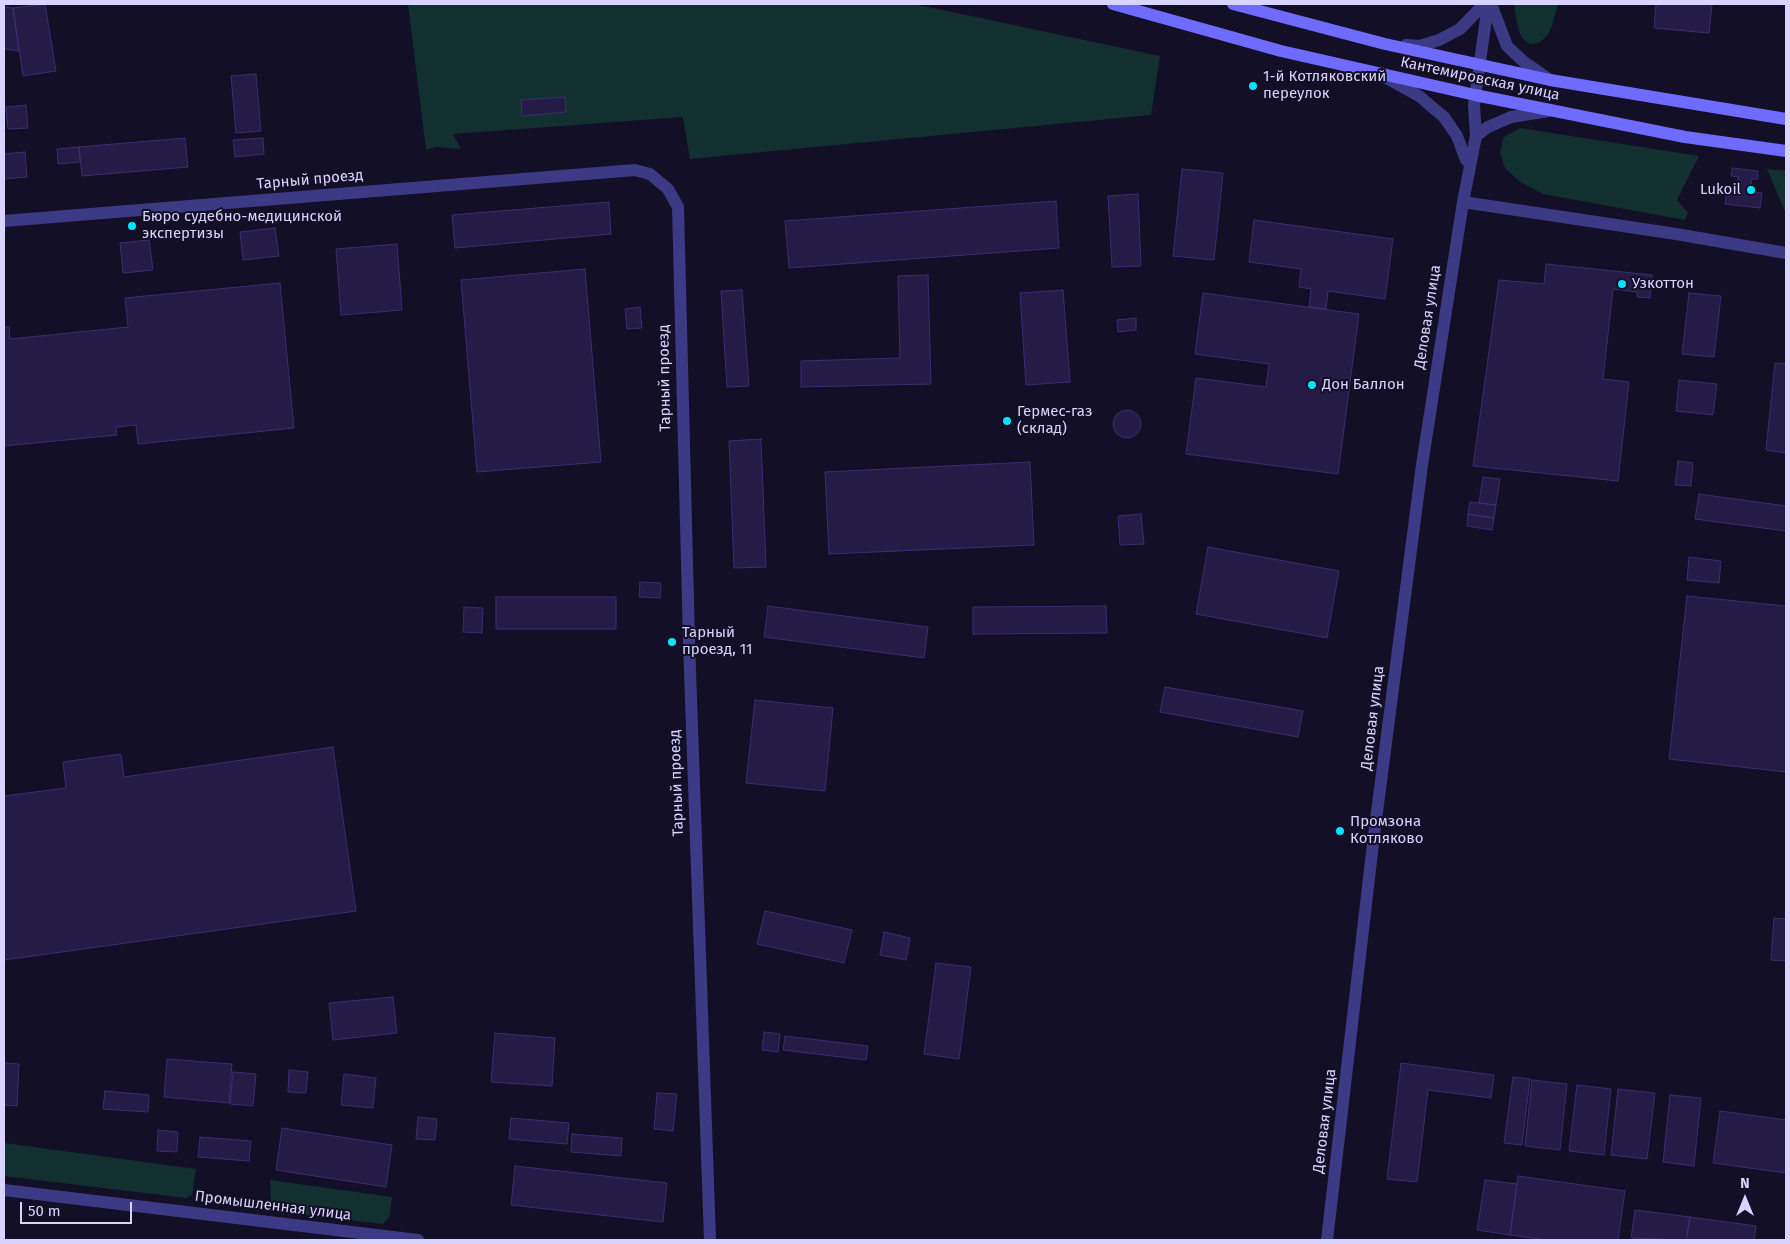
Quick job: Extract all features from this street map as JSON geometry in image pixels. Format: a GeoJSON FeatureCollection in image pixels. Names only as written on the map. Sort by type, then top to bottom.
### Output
{"type":"FeatureCollection","features":[{"type":"Feature","properties":{"kind":"main road","name":"Кантемировская улица"},"geometry":{"type":"LineString","coordinates":[[1113,4],[1281,51],[1378,73],[1474,100],[1786,151]]}},
{"type":"Feature","properties":{"kind":"main road","name":"Кантемировская улица"},"geometry":{"type":"LineString","coordinates":[[1232,4],[1385,44],[1479,66],[1550,80],[1786,118]]}},
{"type":"Feature","properties":{"kind":"street"},"geometry":{"type":"LineString","coordinates":[[1385,44],[1420,46],[1438,40],[1460,29],[1484,4]]}},
{"type":"Feature","properties":{"kind":"street"},"geometry":{"type":"LineString","coordinates":[[1462,202],[1474,100],[1489,4]]}},
{"type":"Feature","properties":{"kind":"street"},"geometry":{"type":"LineString","coordinates":[[1489,4],[1507,46],[1524,62],[1550,80]]}},
{"type":"Feature","properties":{"kind":"street"},"geometry":{"type":"LineString","coordinates":[[1378,73],[1419,96],[1444,117],[1457,136],[1466,160]]}},
{"type":"Feature","properties":{"kind":"street"},"geometry":{"type":"LineString","coordinates":[[1462,202],[1476,136],[1474,100]]}},
{"type":"Feature","properties":{"kind":"street"},"geometry":{"type":"LineString","coordinates":[[1476,136],[1488,127],[1511,117],[1548,111]]}},
{"type":"Feature","properties":{"kind":"street","name":"Тарный проезд"},"geometry":{"type":"LineString","coordinates":[[4,221],[635,170],[650,174],[668,189],[678,206],[688,632],[710,1240]]}},
{"type":"Feature","properties":{"kind":"street"},"geometry":{"type":"LineString","coordinates":[[1462,202],[1676,234],[1786,253]]}},
{"type":"Feature","properties":{"kind":"street","name":"Деловая улица"},"geometry":{"type":"LineString","coordinates":[[1327,1240],[1373,845],[1422,465],[1462,202]]}},
{"type":"Feature","properties":{"kind":"street","name":"Промышленная улица"},"geometry":{"type":"LineString","coordinates":[[4,1190],[418,1240]]}},
{"type":"Feature","properties":{"kind":"green space"},"geometry":{"type":"Polygon","coordinates":[[[408,4],[914,4],[1160,56],[1151,115],[690,159],[683,117],[453,134],[461,149],[436,147],[426,150],[408,4]]]}},
{"type":"Feature","properties":{"kind":"green space"},"geometry":{"type":"Polygon","coordinates":[[[1514,4],[1558,4],[1552,26],[1547,36],[1539,43],[1530,44],[1522,38],[1518,29],[1514,4]]]}},
{"type":"Feature","properties":{"kind":"green space"},"geometry":{"type":"Polygon","coordinates":[[[1520,128],[1699,156],[1677,200],[1688,213],[1685,220],[1543,194],[1520,182],[1505,168],[1500,153],[1504,137],[1520,128]]]}},
{"type":"Feature","properties":{"kind":"green space"},"geometry":{"type":"Polygon","coordinates":[[[1767,169],[1786,171],[1786,214],[1767,169]]]}},
{"type":"Feature","properties":{"kind":"green space"},"geometry":{"type":"Polygon","coordinates":[[[4,1143],[196,1169],[192,1195],[186,1198],[4,1176],[4,1143]]]}},
{"type":"Feature","properties":{"kind":"green space"},"geometry":{"type":"Polygon","coordinates":[[[270,1180],[392,1197],[389,1218],[383,1224],[279,1212],[271,1202],[270,1180]]]}},
{"type":"Feature","properties":{"kind":"building"},"geometry":{"type":"Polygon","coordinates":[[[45,4],[56,71],[23,76],[13,8],[45,4]]]}},
{"type":"Feature","properties":{"kind":"building"},"geometry":{"type":"Polygon","coordinates":[[[1656,4],[1712,4],[1709,33],[1654,28],[1656,4]]]}},
{"type":"Feature","properties":{"kind":"building"},"geometry":{"type":"Polygon","coordinates":[[[4,7],[13,8],[19,51],[4,49],[4,7]]]}},
{"type":"Feature","properties":{"kind":"building"},"geometry":{"type":"Polygon","coordinates":[[[256,74],[261,131],[236,133],[231,76],[256,74]]]}},
{"type":"Feature","properties":{"kind":"building"},"geometry":{"type":"Polygon","coordinates":[[[565,97],[566,112],[522,116],[521,100],[565,97]]]}},
{"type":"Feature","properties":{"kind":"building"},"geometry":{"type":"Polygon","coordinates":[[[26,105],[28,128],[8,129],[6,107],[26,105]]]}},
{"type":"Feature","properties":{"kind":"building"},"geometry":{"type":"Polygon","coordinates":[[[185,138],[188,167],[82,176],[79,147],[185,138]]]}},
{"type":"Feature","properties":{"kind":"building"},"geometry":{"type":"Polygon","coordinates":[[[263,138],[264,154],[235,157],[233,140],[263,138]]]}},
{"type":"Feature","properties":{"kind":"building"},"geometry":{"type":"Polygon","coordinates":[[[79,147],[80,162],[58,164],[57,149],[79,147]]]}},
{"type":"Feature","properties":{"kind":"building"},"geometry":{"type":"Polygon","coordinates":[[[25,152],[27,177],[4,179],[4,154],[25,152]]]}},
{"type":"Feature","properties":{"kind":"building"},"geometry":{"type":"Polygon","coordinates":[[[1732,168],[1758,171],[1758,179],[1751,179],[1753,192],[1762,193],[1760,208],[1725,204],[1727,188],[1734,189],[1739,177],[1731,176],[1732,168]]]}},
{"type":"Feature","properties":{"kind":"building"},"geometry":{"type":"Polygon","coordinates":[[[1182,169],[1223,173],[1214,260],[1173,256],[1182,169]]]}},
{"type":"Feature","properties":{"kind":"building"},"geometry":{"type":"Polygon","coordinates":[[[1138,194],[1141,266],[1112,267],[1108,196],[1138,194]]]}},
{"type":"Feature","properties":{"kind":"building"},"geometry":{"type":"Polygon","coordinates":[[[1056,201],[1059,248],[789,268],[785,221],[1056,201]]]}},
{"type":"Feature","properties":{"kind":"building"},"geometry":{"type":"Polygon","coordinates":[[[609,202],[611,234],[455,248],[452,215],[609,202]]]}},
{"type":"Feature","properties":{"kind":"building"},"geometry":{"type":"Polygon","coordinates":[[[1254,220],[1393,239],[1385,299],[1328,291],[1326,309],[1309,307],[1311,289],[1299,287],[1301,269],[1249,262],[1254,220]]]}},
{"type":"Feature","properties":{"kind":"building"},"geometry":{"type":"Polygon","coordinates":[[[275,228],[279,256],[243,260],[240,232],[275,228]]]}},
{"type":"Feature","properties":{"kind":"building"},"geometry":{"type":"Polygon","coordinates":[[[149,240],[153,270],[123,273],[120,243],[149,240]]]}},
{"type":"Feature","properties":{"kind":"building"},"geometry":{"type":"Polygon","coordinates":[[[397,244],[402,310],[341,315],[336,249],[397,244]]]}},
{"type":"Feature","properties":{"kind":"building"},"geometry":{"type":"Polygon","coordinates":[[[1546,264],[1652,275],[1650,298],[1637,297],[1637,292],[1613,289],[1603,379],[1629,382],[1618,481],[1473,466],[1499,280],[1544,284],[1546,264]]]}},
{"type":"Feature","properties":{"kind":"building"},"geometry":{"type":"Polygon","coordinates":[[[585,269],[601,462],[477,472],[461,280],[585,269]]]}},
{"type":"Feature","properties":{"kind":"building"},"geometry":{"type":"Polygon","coordinates":[[[928,275],[931,384],[801,387],[801,361],[900,358],[898,276],[928,275]]]}},
{"type":"Feature","properties":{"kind":"building"},"geometry":{"type":"Polygon","coordinates":[[[280,283],[294,428],[138,444],[136,425],[116,427],[117,435],[4,446],[4,327],[9,327],[10,339],[128,327],[125,298],[280,283]]]}},
{"type":"Feature","properties":{"kind":"building"},"geometry":{"type":"Polygon","coordinates":[[[742,290],[749,386],[727,387],[721,291],[742,290]]]}},
{"type":"Feature","properties":{"kind":"building"},"geometry":{"type":"Polygon","coordinates":[[[1063,290],[1070,382],[1026,385],[1020,293],[1063,290]]]}},
{"type":"Feature","properties":{"kind":"building"},"geometry":{"type":"Polygon","coordinates":[[[1203,293],[1359,314],[1338,474],[1186,454],[1196,378],[1266,387],[1269,364],[1195,354],[1203,293]]]}},
{"type":"Feature","properties":{"kind":"building"},"geometry":{"type":"Polygon","coordinates":[[[1689,293],[1721,296],[1714,357],[1682,354],[1689,293]]]}},
{"type":"Feature","properties":{"kind":"building"},"geometry":{"type":"Polygon","coordinates":[[[640,307],[642,328],[627,329],[625,309],[640,307]]]}},
{"type":"Feature","properties":{"kind":"building"},"geometry":{"type":"Polygon","coordinates":[[[1136,318],[1136,330],[1118,332],[1117,320],[1136,318]]]}},
{"type":"Feature","properties":{"kind":"building"},"geometry":{"type":"Polygon","coordinates":[[[1775,363],[1786,364],[1786,453],[1766,450],[1775,363]]]}},
{"type":"Feature","properties":{"kind":"building"},"geometry":{"type":"Polygon","coordinates":[[[1679,380],[1717,384],[1713,415],[1676,411],[1679,380]]]}},
{"type":"Feature","properties":{"kind":"building"},"geometry":{"type":"Polygon","coordinates":[[[1127,410],[1137,414],[1141,424],[1137,434],[1127,438],[1117,434],[1113,424],[1117,414],[1127,410]]]}},
{"type":"Feature","properties":{"kind":"building"},"geometry":{"type":"Polygon","coordinates":[[[761,439],[766,567],[734,568],[729,441],[761,439]]]}},
{"type":"Feature","properties":{"kind":"building"},"geometry":{"type":"Polygon","coordinates":[[[1678,461],[1693,463],[1691,486],[1675,485],[1678,461]]]}},
{"type":"Feature","properties":{"kind":"building"},"geometry":{"type":"Polygon","coordinates":[[[1030,462],[1034,545],[829,554],[825,472],[1030,462]]]}},
{"type":"Feature","properties":{"kind":"building"},"geometry":{"type":"Polygon","coordinates":[[[1483,477],[1500,479],[1496,505],[1479,503],[1483,477]]]}},
{"type":"Feature","properties":{"kind":"building"},"geometry":{"type":"Polygon","coordinates":[[[1699,494],[1786,506],[1786,531],[1695,519],[1699,494]]]}},
{"type":"Feature","properties":{"kind":"building"},"geometry":{"type":"Polygon","coordinates":[[[1470,502],[1496,505],[1494,518],[1468,514],[1470,502]]]}},
{"type":"Feature","properties":{"kind":"building"},"geometry":{"type":"Polygon","coordinates":[[[1141,514],[1144,544],[1120,545],[1118,516],[1141,514]]]}},
{"type":"Feature","properties":{"kind":"building"},"geometry":{"type":"Polygon","coordinates":[[[1468,514],[1494,518],[1492,530],[1467,526],[1468,514]]]}},
{"type":"Feature","properties":{"kind":"building"},"geometry":{"type":"Polygon","coordinates":[[[1208,547],[1339,571],[1327,638],[1196,614],[1208,547]]]}},
{"type":"Feature","properties":{"kind":"building"},"geometry":{"type":"Polygon","coordinates":[[[1689,557],[1721,561],[1719,583],[1687,580],[1689,557]]]}},
{"type":"Feature","properties":{"kind":"building"},"geometry":{"type":"Polygon","coordinates":[[[640,582],[661,583],[660,598],[639,597],[640,582]]]}},
{"type":"Feature","properties":{"kind":"building"},"geometry":{"type":"Polygon","coordinates":[[[1687,596],[1786,606],[1786,772],[1669,759],[1687,596]]]}},
{"type":"Feature","properties":{"kind":"building"},"geometry":{"type":"Polygon","coordinates":[[[496,597],[616,597],[616,629],[496,629],[496,597]]]}},
{"type":"Feature","properties":{"kind":"building"},"geometry":{"type":"Polygon","coordinates":[[[768,606],[928,627],[924,658],[764,637],[768,606]]]}},
{"type":"Feature","properties":{"kind":"building"},"geometry":{"type":"Polygon","coordinates":[[[1106,606],[1107,633],[973,634],[973,607],[1106,606]]]}},
{"type":"Feature","properties":{"kind":"building"},"geometry":{"type":"Polygon","coordinates":[[[464,607],[483,608],[482,633],[463,632],[464,607]]]}},
{"type":"Feature","properties":{"kind":"building"},"geometry":{"type":"Polygon","coordinates":[[[1165,687],[1303,711],[1298,737],[1160,712],[1165,687]]]}},
{"type":"Feature","properties":{"kind":"building"},"geometry":{"type":"Polygon","coordinates":[[[755,700],[833,708],[825,791],[746,783],[755,700]]]}},
{"type":"Feature","properties":{"kind":"building"},"geometry":{"type":"Polygon","coordinates":[[[333,747],[356,911],[4,960],[4,796],[66,788],[63,762],[121,754],[124,777],[333,747]]]}},
{"type":"Feature","properties":{"kind":"building"},"geometry":{"type":"Polygon","coordinates":[[[765,911],[852,930],[844,963],[757,944],[765,911]]]}},
{"type":"Feature","properties":{"kind":"building"},"geometry":{"type":"Polygon","coordinates":[[[1774,918],[1786,919],[1786,961],[1771,960],[1774,918]]]}},
{"type":"Feature","properties":{"kind":"building"},"geometry":{"type":"Polygon","coordinates":[[[884,932],[910,938],[906,960],[880,955],[884,932]]]}},
{"type":"Feature","properties":{"kind":"building"},"geometry":{"type":"Polygon","coordinates":[[[936,963],[971,967],[959,1059],[924,1054],[936,963]]]}},
{"type":"Feature","properties":{"kind":"building"},"geometry":{"type":"Polygon","coordinates":[[[393,997],[397,1033],[333,1040],[329,1003],[393,997]]]}},
{"type":"Feature","properties":{"kind":"building"},"geometry":{"type":"Polygon","coordinates":[[[764,1032],[780,1034],[778,1052],[762,1050],[764,1032]]]}},
{"type":"Feature","properties":{"kind":"building"},"geometry":{"type":"Polygon","coordinates":[[[495,1033],[555,1038],[552,1086],[491,1082],[495,1033]]]}},
{"type":"Feature","properties":{"kind":"building"},"geometry":{"type":"Polygon","coordinates":[[[785,1036],[868,1046],[866,1060],[783,1050],[785,1036]]]}},
{"type":"Feature","properties":{"kind":"building"},"geometry":{"type":"Polygon","coordinates":[[[167,1059],[232,1064],[229,1103],[164,1097],[167,1059]]]}},
{"type":"Feature","properties":{"kind":"building"},"geometry":{"type":"Polygon","coordinates":[[[4,1063],[19,1064],[17,1106],[4,1105],[4,1063]]]}},
{"type":"Feature","properties":{"kind":"building"},"geometry":{"type":"Polygon","coordinates":[[[1401,1063],[1494,1075],[1491,1098],[1428,1090],[1417,1182],[1387,1179],[1401,1063]]]}},
{"type":"Feature","properties":{"kind":"building"},"geometry":{"type":"Polygon","coordinates":[[[289,1070],[308,1072],[306,1093],[288,1092],[289,1070]]]}},
{"type":"Feature","properties":{"kind":"building"},"geometry":{"type":"Polygon","coordinates":[[[233,1072],[256,1074],[253,1106],[230,1104],[233,1072]]]}},
{"type":"Feature","properties":{"kind":"building"},"geometry":{"type":"Polygon","coordinates":[[[344,1074],[376,1078],[373,1108],[341,1105],[344,1074]]]}},
{"type":"Feature","properties":{"kind":"building"},"geometry":{"type":"Polygon","coordinates":[[[1513,1077],[1530,1079],[1522,1145],[1504,1143],[1513,1077]]]}},
{"type":"Feature","properties":{"kind":"building"},"geometry":{"type":"Polygon","coordinates":[[[1532,1080],[1567,1084],[1560,1150],[1525,1146],[1532,1080]]]}},
{"type":"Feature","properties":{"kind":"building"},"geometry":{"type":"Polygon","coordinates":[[[1577,1085],[1611,1089],[1604,1155],[1569,1151],[1577,1085]]]}},
{"type":"Feature","properties":{"kind":"building"},"geometry":{"type":"Polygon","coordinates":[[[1618,1089],[1655,1093],[1647,1159],[1611,1155],[1618,1089]]]}},
{"type":"Feature","properties":{"kind":"building"},"geometry":{"type":"Polygon","coordinates":[[[105,1091],[149,1095],[148,1112],[103,1109],[105,1091]]]}},
{"type":"Feature","properties":{"kind":"building"},"geometry":{"type":"Polygon","coordinates":[[[657,1093],[677,1094],[673,1131],[654,1129],[657,1093]]]}},
{"type":"Feature","properties":{"kind":"building"},"geometry":{"type":"Polygon","coordinates":[[[1670,1095],[1701,1098],[1694,1166],[1663,1162],[1670,1095]]]}},
{"type":"Feature","properties":{"kind":"building"},"geometry":{"type":"Polygon","coordinates":[[[1720,1111],[1786,1120],[1786,1173],[1713,1163],[1720,1111]]]}},
{"type":"Feature","properties":{"kind":"building"},"geometry":{"type":"Polygon","coordinates":[[[418,1117],[437,1119],[435,1140],[416,1139],[418,1117]]]}},
{"type":"Feature","properties":{"kind":"building"},"geometry":{"type":"Polygon","coordinates":[[[511,1118],[569,1123],[567,1144],[509,1139],[511,1118]]]}},
{"type":"Feature","properties":{"kind":"building"},"geometry":{"type":"Polygon","coordinates":[[[282,1128],[392,1145],[386,1187],[276,1170],[282,1128]]]}},
{"type":"Feature","properties":{"kind":"building"},"geometry":{"type":"Polygon","coordinates":[[[158,1130],[178,1132],[177,1152],[157,1151],[158,1130]]]}},
{"type":"Feature","properties":{"kind":"building"},"geometry":{"type":"Polygon","coordinates":[[[572,1134],[622,1138],[621,1156],[571,1152],[572,1134]]]}},
{"type":"Feature","properties":{"kind":"building"},"geometry":{"type":"Polygon","coordinates":[[[200,1137],[251,1141],[249,1161],[198,1157],[200,1137]]]}},
{"type":"Feature","properties":{"kind":"building"},"geometry":{"type":"Polygon","coordinates":[[[515,1166],[667,1183],[663,1222],[511,1205],[515,1166]]]}},
{"type":"Feature","properties":{"kind":"building"},"geometry":{"type":"Polygon","coordinates":[[[1518,1176],[1625,1191],[1618,1240],[1546,1240],[1510,1235],[1518,1176]]]}},
{"type":"Feature","properties":{"kind":"building"},"geometry":{"type":"Polygon","coordinates":[[[1485,1180],[1517,1184],[1510,1235],[1477,1230],[1485,1180]]]}},
{"type":"Feature","properties":{"kind":"building"},"geometry":{"type":"Polygon","coordinates":[[[1635,1210],[1690,1217],[1686,1240],[1631,1238],[1635,1210]]]}},
{"type":"Feature","properties":{"kind":"building"},"geometry":{"type":"Polygon","coordinates":[[[1690,1217],[1756,1226],[1754,1240],[1686,1240],[1690,1217]]]}},
{"type":"Feature","properties":{"kind":"place","name":"1-й Котляковский переулок"},"geometry":{"type":"Point","coordinates":[1253,86]}},
{"type":"Feature","properties":{"kind":"place","name":"Lukoil"},"geometry":{"type":"Point","coordinates":[1751,190]}},
{"type":"Feature","properties":{"kind":"place","name":"Бюро судебно-медицинской экспертизы"},"geometry":{"type":"Point","coordinates":[132,226]}},
{"type":"Feature","properties":{"kind":"place","name":"Узкоттон"},"geometry":{"type":"Point","coordinates":[1622,284]}},
{"type":"Feature","properties":{"kind":"place","name":"Дон Баллон"},"geometry":{"type":"Point","coordinates":[1312,385]}},
{"type":"Feature","properties":{"kind":"place","name":"Гермес-газ (склад)"},"geometry":{"type":"Point","coordinates":[1007,421]}},
{"type":"Feature","properties":{"kind":"place","name":"Тарный проезд, 11"},"geometry":{"type":"Point","coordinates":[672,642]}},
{"type":"Feature","properties":{"kind":"place","name":"Промзона Котляково"},"geometry":{"type":"Point","coordinates":[1340,831]}}]}
